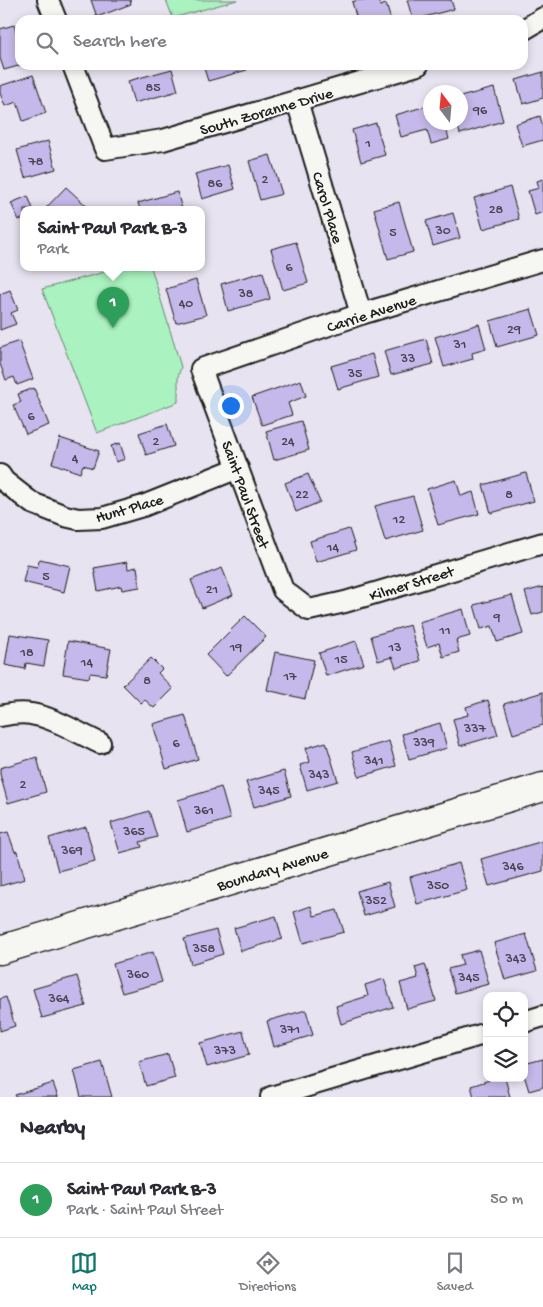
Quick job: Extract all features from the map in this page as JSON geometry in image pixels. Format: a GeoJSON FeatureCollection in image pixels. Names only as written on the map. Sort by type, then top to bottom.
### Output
{"type":"FeatureCollection","features":[{"type":"Feature","properties":{"kind":"main road","name":"Boundary Avenue"},"geometry":{"type":"LineString","coordinates":[[0,950],[543,786]]}},
{"type":"Feature","properties":{"kind":"street"},"geometry":{"type":"LineString","coordinates":[[48,0],[54,15]]}},
{"type":"Feature","properties":{"kind":"street"},"geometry":{"type":"LineString","coordinates":[[528,27],[543,18]]}},
{"type":"Feature","properties":{"kind":"street","name":"South Zoranne Drive"},"geometry":{"type":"LineString","coordinates":[[75,70],[105,149],[163,140],[401,70]]}},
{"type":"Feature","properties":{"kind":"street","name":"Carol Place"},"geometry":{"type":"LineString","coordinates":[[297,101],[361,314]]}},
{"type":"Feature","properties":{"kind":"street","name":"Carrie Avenue"},"geometry":{"type":"LineString","coordinates":[[201,369],[361,314],[543,260]]}},
{"type":"Feature","properties":{"kind":"street","name":"Saint Paul Street"},"geometry":{"type":"LineString","coordinates":[[201,369],[283,590]]}},
{"type":"Feature","properties":{"kind":"street","name":"Hunt Place"},"geometry":{"type":"LineString","coordinates":[[0,475],[4,481],[32,504],[78,519],[102,518],[143,506],[238,468]]}},
{"type":"Feature","properties":{"kind":"street","name":"Kilmer Street"},"geometry":{"type":"LineString","coordinates":[[283,590],[309,610],[345,602],[543,543]]}},
{"type":"Feature","properties":{"kind":"street"},"geometry":{"type":"LineString","coordinates":[[0,716],[13,713],[32,714],[48,719],[100,743]]}},
{"type":"Feature","properties":{"kind":"street"},"geometry":{"type":"LineString","coordinates":[[528,1021],[543,1016]]}},
{"type":"Feature","properties":{"kind":"street"},"geometry":{"type":"LineString","coordinates":[[271,1097],[483,1034]]}},
{"type":"Feature","properties":{"kind":"green space"},"geometry":{"type":"Polygon","coordinates":[[[166,0],[237,0],[184,15],[172,15],[166,0]]]}},
{"type":"Feature","properties":{"kind":"green space"},"geometry":{"type":"Polygon","coordinates":[[[108,271],[152,271],[181,367],[178,377],[178,402],[97,433],[42,289],[108,271]]]}},
{"type":"Feature","properties":{"kind":"building"},"geometry":{"type":"Polygon","coordinates":[[[91,0],[130,0],[131,4],[102,15],[96,15],[91,0]]]}},
{"type":"Feature","properties":{"kind":"building"},"geometry":{"type":"Polygon","coordinates":[[[358,0],[378,0],[380,6],[386,4],[389,15],[356,15],[352,2],[358,0]]]}},
{"type":"Feature","properties":{"kind":"building"},"geometry":{"type":"Polygon","coordinates":[[[407,0],[451,0],[454,9],[432,15],[412,15],[407,0]]]}},
{"type":"Feature","properties":{"kind":"building"},"geometry":{"type":"Polygon","coordinates":[[[14,25],[15,28],[15,67],[4,70],[0,58],[0,29],[14,25]]]}},
{"type":"Feature","properties":{"kind":"building"},"geometry":{"type":"Polygon","coordinates":[[[172,70],[178,91],[134,103],[128,81],[172,70]]]}},
{"type":"Feature","properties":{"kind":"building"},"geometry":{"type":"Polygon","coordinates":[[[205,70],[247,70],[208,81],[205,70]]]}},
{"type":"Feature","properties":{"kind":"building"},"geometry":{"type":"Polygon","coordinates":[[[543,72],[543,98],[523,104],[516,80],[543,72]]]}},
{"type":"Feature","properties":{"kind":"building"},"geometry":{"type":"Polygon","coordinates":[[[33,75],[46,113],[23,121],[17,102],[5,106],[0,93],[0,86],[33,75]]]}},
{"type":"Feature","properties":{"kind":"building"},"geometry":{"type":"Polygon","coordinates":[[[494,88],[503,121],[460,134],[459,130],[468,130],[468,95],[494,88]]]}},
{"type":"Feature","properties":{"kind":"building"},"geometry":{"type":"Polygon","coordinates":[[[423,107],[423,130],[427,130],[401,137],[395,115],[423,107]]]}},
{"type":"Feature","properties":{"kind":"building"},"geometry":{"type":"Polygon","coordinates":[[[540,116],[543,127],[543,140],[522,146],[515,124],[540,116]]]}},
{"type":"Feature","properties":{"kind":"building"},"geometry":{"type":"Polygon","coordinates":[[[376,123],[385,155],[361,162],[352,130],[376,123]]]}},
{"type":"Feature","properties":{"kind":"building"},"geometry":{"type":"Polygon","coordinates":[[[427,130],[446,130],[449,139],[431,144],[427,130]]]}},
{"type":"Feature","properties":{"kind":"building"},"geometry":{"type":"Polygon","coordinates":[[[48,141],[56,169],[25,178],[17,150],[48,141]]]}},
{"type":"Feature","properties":{"kind":"building"},"geometry":{"type":"Polygon","coordinates":[[[270,155],[282,194],[260,200],[249,161],[270,155]]]}},
{"type":"Feature","properties":{"kind":"building"},"geometry":{"type":"Polygon","coordinates":[[[228,165],[235,189],[202,199],[195,174],[228,165]]]}},
{"type":"Feature","properties":{"kind":"building"},"geometry":{"type":"Polygon","coordinates":[[[543,179],[543,212],[535,215],[528,191],[539,188],[537,181],[543,179]]]}},
{"type":"Feature","properties":{"kind":"building"},"geometry":{"type":"Polygon","coordinates":[[[66,187],[87,206],[48,206],[66,187]]]}},
{"type":"Feature","properties":{"kind":"building"},"geometry":{"type":"Polygon","coordinates":[[[510,187],[519,219],[483,229],[474,198],[510,187]]]}},
{"type":"Feature","properties":{"kind":"building"},"geometry":{"type":"Polygon","coordinates":[[[177,192],[181,206],[139,206],[138,203],[177,192]]]}},
{"type":"Feature","properties":{"kind":"building"},"geometry":{"type":"Polygon","coordinates":[[[28,196],[32,206],[20,206],[19,220],[11,203],[28,196]]]}},
{"type":"Feature","properties":{"kind":"building"},"geometry":{"type":"Polygon","coordinates":[[[399,202],[413,252],[388,259],[374,209],[399,202]]]}},
{"type":"Feature","properties":{"kind":"building"},"geometry":{"type":"Polygon","coordinates":[[[453,213],[460,238],[433,246],[426,221],[453,213]]]}},
{"type":"Feature","properties":{"kind":"building"},"geometry":{"type":"Polygon","coordinates":[[[296,242],[308,283],[283,290],[271,249],[296,242]]]}},
{"type":"Feature","properties":{"kind":"building"},"geometry":{"type":"Polygon","coordinates":[[[263,272],[270,299],[228,311],[221,284],[263,272]]]}},
{"type":"Feature","properties":{"kind":"building"},"geometry":{"type":"Polygon","coordinates":[[[196,280],[206,315],[176,323],[166,289],[196,280]]]}},
{"type":"Feature","properties":{"kind":"building"},"geometry":{"type":"Polygon","coordinates":[[[10,290],[18,310],[11,313],[16,324],[0,330],[0,294],[10,290]]]}},
{"type":"Feature","properties":{"kind":"building"},"geometry":{"type":"Polygon","coordinates":[[[531,309],[539,335],[497,347],[490,321],[531,309]]]}},
{"type":"Feature","properties":{"kind":"building"},"geometry":{"type":"Polygon","coordinates":[[[479,324],[486,349],[472,353],[473,359],[444,367],[435,337],[479,324]]]}},
{"type":"Feature","properties":{"kind":"building"},"geometry":{"type":"Polygon","coordinates":[[[426,339],[433,364],[391,375],[384,351],[426,339]]]}},
{"type":"Feature","properties":{"kind":"building"},"geometry":{"type":"Polygon","coordinates":[[[19,341],[33,379],[17,385],[14,377],[6,380],[0,364],[0,348],[19,341]]]}},
{"type":"Feature","properties":{"kind":"building"},"geometry":{"type":"Polygon","coordinates":[[[372,354],[378,377],[338,389],[331,366],[372,354]]]}},
{"type":"Feature","properties":{"kind":"building"},"geometry":{"type":"Polygon","coordinates":[[[301,380],[306,396],[288,403],[292,415],[262,425],[252,397],[301,380]]]}},
{"type":"Feature","properties":{"kind":"building"},"geometry":{"type":"Polygon","coordinates":[[[34,388],[49,425],[26,434],[13,405],[21,402],[18,394],[34,388]]]}},
{"type":"Feature","properties":{"kind":"building"},"geometry":{"type":"Polygon","coordinates":[[[301,421],[309,450],[274,460],[266,431],[301,421]]]}},
{"type":"Feature","properties":{"kind":"building"},"geometry":{"type":"Polygon","coordinates":[[[167,424],[174,446],[146,455],[139,433],[167,424]]]}},
{"type":"Feature","properties":{"kind":"building"},"geometry":{"type":"Polygon","coordinates":[[[60,438],[99,451],[93,468],[83,465],[80,473],[52,463],[60,438]]]}},
{"type":"Feature","properties":{"kind":"building"},"geometry":{"type":"Polygon","coordinates":[[[120,443],[125,459],[116,462],[111,446],[120,443]]]}},
{"type":"Feature","properties":{"kind":"building"},"geometry":{"type":"Polygon","coordinates":[[[526,473],[534,501],[491,513],[483,485],[526,473]]]}},
{"type":"Feature","properties":{"kind":"building"},"geometry":{"type":"Polygon","coordinates":[[[308,474],[320,502],[296,512],[285,483],[308,474]]]}},
{"type":"Feature","properties":{"kind":"building"},"geometry":{"type":"Polygon","coordinates":[[[456,480],[461,496],[473,492],[479,514],[438,525],[427,489],[456,480]]]}},
{"type":"Feature","properties":{"kind":"building"},"geometry":{"type":"Polygon","coordinates":[[[413,496],[423,530],[385,541],[375,506],[413,496]]]}},
{"type":"Feature","properties":{"kind":"building"},"geometry":{"type":"Polygon","coordinates":[[[349,529],[356,550],[316,562],[310,541],[349,529]]]}},
{"type":"Feature","properties":{"kind":"building"},"geometry":{"type":"Polygon","coordinates":[[[40,559],[70,566],[64,592],[23,582],[27,565],[37,567],[40,559]]]}},
{"type":"Feature","properties":{"kind":"building"},"geometry":{"type":"Polygon","coordinates":[[[127,562],[128,569],[137,567],[140,587],[122,590],[121,586],[98,591],[94,568],[127,562]]]}},
{"type":"Feature","properties":{"kind":"building"},"geometry":{"type":"Polygon","coordinates":[[[222,568],[233,595],[202,608],[191,580],[222,568]]]}},
{"type":"Feature","properties":{"kind":"building"},"geometry":{"type":"Polygon","coordinates":[[[543,587],[543,612],[532,615],[525,592],[543,587]]]}},
{"type":"Feature","properties":{"kind":"building"},"geometry":{"type":"Polygon","coordinates":[[[512,595],[523,634],[497,642],[492,626],[481,629],[474,605],[512,595]]]}},
{"type":"Feature","properties":{"kind":"building"},"geometry":{"type":"Polygon","coordinates":[[[463,609],[470,636],[456,640],[459,652],[443,657],[439,643],[427,647],[419,622],[463,609]]]}},
{"type":"Feature","properties":{"kind":"building"},"geometry":{"type":"Polygon","coordinates":[[[245,616],[266,637],[226,676],[206,655],[245,616]]]}},
{"type":"Feature","properties":{"kind":"building"},"geometry":{"type":"Polygon","coordinates":[[[410,625],[420,661],[396,668],[392,657],[378,661],[371,636],[410,625]]]}},
{"type":"Feature","properties":{"kind":"building"},"geometry":{"type":"Polygon","coordinates":[[[10,634],[48,640],[44,666],[26,663],[25,669],[5,665],[10,634]]]}},
{"type":"Feature","properties":{"kind":"building"},"geometry":{"type":"Polygon","coordinates":[[[68,641],[111,649],[106,675],[90,673],[89,678],[63,674],[68,641]]]}},
{"type":"Feature","properties":{"kind":"building"},"geometry":{"type":"Polygon","coordinates":[[[356,641],[364,664],[326,676],[319,653],[356,641]]]}},
{"type":"Feature","properties":{"kind":"building"},"geometry":{"type":"Polygon","coordinates":[[[275,652],[314,660],[305,699],[267,690],[275,652]]]}},
{"type":"Feature","properties":{"kind":"building"},"geometry":{"type":"Polygon","coordinates":[[[151,658],[162,669],[158,673],[173,689],[154,708],[145,700],[141,703],[123,685],[151,658]]]}},
{"type":"Feature","properties":{"kind":"building"},"geometry":{"type":"Polygon","coordinates":[[[543,692],[543,725],[513,734],[504,704],[543,692]]]}},
{"type":"Feature","properties":{"kind":"building"},"geometry":{"type":"Polygon","coordinates":[[[488,700],[498,735],[460,746],[453,719],[468,715],[466,707],[488,700]]]}},
{"type":"Feature","properties":{"kind":"building"},"geometry":{"type":"Polygon","coordinates":[[[185,715],[198,759],[166,769],[153,724],[185,715]]]}},
{"type":"Feature","properties":{"kind":"building"},"geometry":{"type":"Polygon","coordinates":[[[440,723],[447,748],[409,759],[402,734],[440,723]]]}},
{"type":"Feature","properties":{"kind":"building"},"geometry":{"type":"Polygon","coordinates":[[[389,741],[396,766],[359,777],[352,752],[389,741]]]}},
{"type":"Feature","properties":{"kind":"building"},"geometry":{"type":"Polygon","coordinates":[[[326,742],[338,781],[307,790],[300,765],[310,762],[306,748],[326,742]]]}},
{"type":"Feature","properties":{"kind":"building"},"geometry":{"type":"Polygon","coordinates":[[[37,757],[46,792],[8,803],[0,768],[37,757]]]}},
{"type":"Feature","properties":{"kind":"building"},"geometry":{"type":"Polygon","coordinates":[[[284,771],[291,796],[254,807],[246,782],[284,771]]]}},
{"type":"Feature","properties":{"kind":"building"},"geometry":{"type":"Polygon","coordinates":[[[221,787],[230,819],[187,832],[178,800],[221,787]]]}},
{"type":"Feature","properties":{"kind":"building"},"geometry":{"type":"Polygon","coordinates":[[[149,811],[157,837],[140,842],[142,847],[120,853],[111,823],[149,811]]]}},
{"type":"Feature","properties":{"kind":"building"},"geometry":{"type":"Polygon","coordinates":[[[86,827],[95,861],[58,871],[49,838],[86,827]]]}},
{"type":"Feature","properties":{"kind":"building"},"geometry":{"type":"Polygon","coordinates":[[[8,832],[15,852],[17,851],[25,879],[0,886],[0,834],[8,832]]]}},
{"type":"Feature","properties":{"kind":"building"},"geometry":{"type":"Polygon","coordinates":[[[543,841],[543,871],[489,886],[481,859],[543,841]]]}},
{"type":"Feature","properties":{"kind":"building"},"geometry":{"type":"Polygon","coordinates":[[[459,863],[467,890],[417,904],[410,877],[459,863]]]}},
{"type":"Feature","properties":{"kind":"building"},"geometry":{"type":"Polygon","coordinates":[[[388,882],[395,907],[364,916],[357,891],[388,882]]]}},
{"type":"Feature","properties":{"kind":"building"},"geometry":{"type":"Polygon","coordinates":[[[311,906],[314,916],[337,910],[344,932],[303,943],[294,912],[311,906]]]}},
{"type":"Feature","properties":{"kind":"building"},"geometry":{"type":"Polygon","coordinates":[[[276,916],[282,939],[241,951],[234,928],[276,916]]]}},
{"type":"Feature","properties":{"kind":"building"},"geometry":{"type":"Polygon","coordinates":[[[216,930],[223,954],[191,964],[184,939],[216,930]]]}},
{"type":"Feature","properties":{"kind":"building"},"geometry":{"type":"Polygon","coordinates":[[[526,934],[537,971],[505,980],[494,943],[526,934]]]}},
{"type":"Feature","properties":{"kind":"building"},"geometry":{"type":"Polygon","coordinates":[[[479,950],[489,984],[455,993],[448,969],[463,965],[460,955],[479,950]]]}},
{"type":"Feature","properties":{"kind":"building"},"geometry":{"type":"Polygon","coordinates":[[[153,952],[162,982],[122,993],[113,964],[153,952]]]}},
{"type":"Feature","properties":{"kind":"building"},"geometry":{"type":"Polygon","coordinates":[[[425,964],[436,1001],[407,1009],[400,983],[418,978],[415,967],[425,964]]]}},
{"type":"Feature","properties":{"kind":"building"},"geometry":{"type":"Polygon","coordinates":[[[77,976],[86,1006],[42,1018],[33,989],[77,976]]]}},
{"type":"Feature","properties":{"kind":"building"},"geometry":{"type":"Polygon","coordinates":[[[384,979],[393,1007],[341,1024],[336,1006],[368,996],[365,985],[384,979]]]}},
{"type":"Feature","properties":{"kind":"building"},"geometry":{"type":"Polygon","coordinates":[[[6,997],[15,1026],[0,1031],[0,999],[6,997]]]}},
{"type":"Feature","properties":{"kind":"building"},"geometry":{"type":"Polygon","coordinates":[[[306,1010],[313,1035],[274,1047],[267,1021],[306,1010]]]}},
{"type":"Feature","properties":{"kind":"building"},"geometry":{"type":"Polygon","coordinates":[[[243,1031],[249,1055],[207,1067],[200,1043],[243,1031]]]}},
{"type":"Feature","properties":{"kind":"building"},"geometry":{"type":"Polygon","coordinates":[[[168,1054],[175,1078],[146,1086],[139,1062],[168,1054]]]}},
{"type":"Feature","properties":{"kind":"building"},"geometry":{"type":"Polygon","coordinates":[[[543,1059],[543,1087],[529,1091],[526,1082],[528,1082],[528,1063],[543,1059]]]}},
{"type":"Feature","properties":{"kind":"building"},"geometry":{"type":"Polygon","coordinates":[[[102,1062],[112,1097],[81,1097],[74,1070],[102,1062]]]}},
{"type":"Feature","properties":{"kind":"building"},"geometry":{"type":"Polygon","coordinates":[[[484,1082],[506,1082],[510,1097],[474,1097],[471,1086],[484,1082]]]}},
{"type":"Feature","properties":{"kind":"building"},"geometry":{"type":"Polygon","coordinates":[[[53,1083],[58,1097],[16,1097],[15,1095],[53,1083]]]}},
{"type":"Feature","properties":{"kind":"place","name":"Saint Paul Park B-3"},"geometry":{"type":"Point","coordinates":[113,328]}}]}
